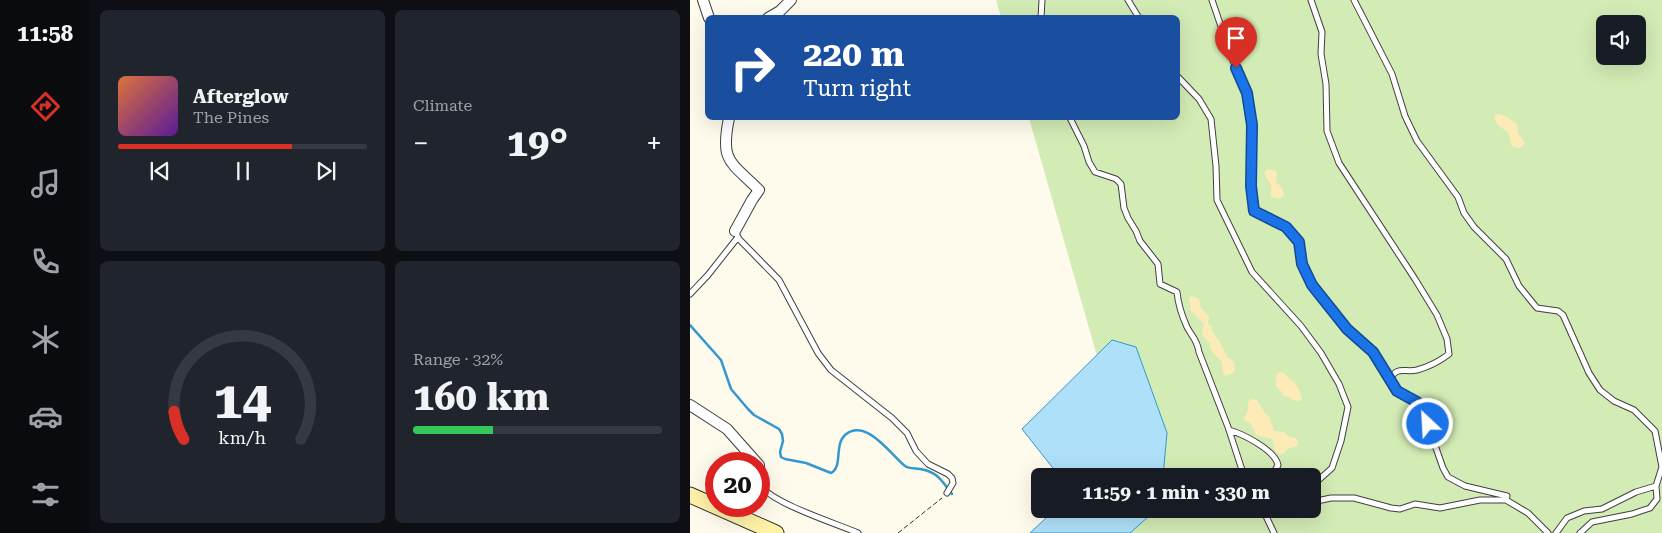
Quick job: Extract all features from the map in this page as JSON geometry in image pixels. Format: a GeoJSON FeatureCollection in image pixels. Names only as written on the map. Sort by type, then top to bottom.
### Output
{"type":"FeatureCollection","features":[{"type":"Feature","properties":{"kind":"street"},"geometry":{"type":"LineString","coordinates":[[704,0],[707,15]]}},
{"type":"Feature","properties":{"kind":"street"},"geometry":{"type":"LineString","coordinates":[[773,15],[791,0]]}},
{"type":"Feature","properties":{"kind":"street"},"geometry":{"type":"LineString","coordinates":[[729,120],[726,136],[728,156],[731,164],[759,190],[752,200],[736,234]]}},
{"type":"Feature","properties":{"kind":"street"},"geometry":{"type":"LineString","coordinates":[[690,405],[727,429],[747,452]]}},
{"type":"Feature","properties":{"kind":"street"},"geometry":{"type":"LineString","coordinates":[[690,495],[776,533]]}},
{"type":"Feature","properties":{"kind":"lane"},"geometry":{"type":"LineString","coordinates":[[1041,15],[1042,0]]}},
{"type":"Feature","properties":{"kind":"lane"},"geometry":{"type":"LineString","coordinates":[[1128,0],[1137,15]]}},
{"type":"Feature","properties":{"kind":"lane"},"geometry":{"type":"LineString","coordinates":[[1212,0],[1231,56],[1247,93],[1252,125],[1251,186],[1254,211],[1286,227],[1299,242],[1302,264],[1312,285],[1347,329],[1373,352],[1397,391],[1417,402],[1423,411],[1448,477],[1465,486],[1507,496],[1506,500]]}},
{"type":"Feature","properties":{"kind":"lane"},"geometry":{"type":"LineString","coordinates":[[1311,0],[1322,32],[1327,130],[1339,163],[1415,279],[1437,315],[1448,339],[1449,354],[1444,358],[1416,370],[1400,370],[1393,374],[1389,380]]}},
{"type":"Feature","properties":{"kind":"lane"},"geometry":{"type":"LineString","coordinates":[[1354,0],[1392,74],[1404,116],[1417,140],[1458,197],[1464,213],[1474,227],[1506,259],[1519,286],[1529,300],[1537,308],[1558,311],[1563,315],[1589,373],[1600,390],[1614,401],[1634,410],[1655,431],[1662,467],[1656,486],[1660,498],[1650,508],[1632,514],[1592,522],[1580,533]]}},
{"type":"Feature","properties":{"kind":"lane"},"geometry":{"type":"LineString","coordinates":[[1180,79],[1198,99],[1211,119],[1216,166],[1217,200],[1252,272],[1301,326],[1321,353],[1339,384],[1348,406],[1341,442],[1332,468],[1321,478]]}},
{"type":"Feature","properties":{"kind":"lane"},"geometry":{"type":"LineString","coordinates":[[1071,120],[1095,172],[1116,179],[1120,184],[1124,208],[1128,218],[1136,230],[1140,241],[1158,264],[1160,284],[1177,292],[1178,302],[1186,326],[1197,342],[1241,468]]}},
{"type":"Feature","properties":{"kind":"lane"},"geometry":{"type":"LineString","coordinates":[[690,294],[708,275],[736,234],[779,280],[818,353],[831,370],[892,418],[907,433],[916,450],[928,464],[952,478],[952,488],[947,493]]}},
{"type":"Feature","properties":{"kind":"lane"},"geometry":{"type":"LineString","coordinates":[[1229,430],[1243,434],[1268,451],[1277,459],[1276,468]]}},
{"type":"Feature","properties":{"kind":"lane"},"geometry":{"type":"LineString","coordinates":[[1556,533],[1567,518],[1584,510],[1602,509],[1636,492],[1656,486]]}},
{"type":"Feature","properties":{"kind":"lane"},"geometry":{"type":"LineString","coordinates":[[770,494],[791,506],[858,533]]}},
{"type":"Feature","properties":{"kind":"lane"},"geometry":{"type":"LineString","coordinates":[[1321,500],[1354,498],[1400,509],[1415,504],[1440,508],[1480,500],[1506,500],[1528,512],[1548,533]]}},
{"type":"Feature","properties":{"kind":"lane"},"geometry":{"type":"LineString","coordinates":[[1266,518],[1274,533]]}},
{"type":"Feature","properties":{"kind":"path"},"geometry":{"type":"LineString","coordinates":[[898,533],[936,504],[947,493]]}},
{"type":"Feature","properties":{"kind":"green space"},"geometry":{"type":"Polygon","coordinates":[[[996,0],[1662,0],[1662,533],[1052,533],[1063,518],[1321,518],[1321,468],[1095,468],[1119,433],[1030,120],[1180,120],[1180,15],[1000,15],[996,0]]]}},
{"type":"Feature","properties":{"kind":"sand"},"geometry":{"type":"Polygon","coordinates":[[[1499,114],[1517,124],[1518,133],[1525,143],[1522,146],[1517,148],[1511,145],[1509,133],[1499,126],[1496,121],[1495,115],[1499,114]]]}},
{"type":"Feature","properties":{"kind":"sand"},"geometry":{"type":"Polygon","coordinates":[[[1267,169],[1275,170],[1277,173],[1276,182],[1284,193],[1280,199],[1271,197],[1271,186],[1265,174],[1267,169]]]}},
{"type":"Feature","properties":{"kind":"sand"},"geometry":{"type":"Polygon","coordinates":[[[1191,296],[1199,300],[1201,308],[1209,316],[1208,323],[1212,327],[1211,330],[1228,358],[1235,365],[1234,372],[1226,376],[1223,374],[1222,362],[1210,349],[1210,343],[1202,335],[1204,324],[1191,311],[1189,299],[1191,296]]]}},
{"type":"Feature","properties":{"kind":"sand"},"geometry":{"type":"Polygon","coordinates":[[[1279,372],[1284,373],[1295,383],[1302,399],[1299,401],[1292,400],[1283,396],[1276,386],[1276,376],[1279,372]]]}},
{"type":"Feature","properties":{"kind":"sand"},"geometry":{"type":"Polygon","coordinates":[[[1251,399],[1257,400],[1270,418],[1274,431],[1284,432],[1290,437],[1296,438],[1297,446],[1287,449],[1285,453],[1280,454],[1276,452],[1272,439],[1256,435],[1251,424],[1244,419],[1248,410],[1248,403],[1251,399]]]}},
{"type":"Feature","properties":{"kind":"water"},"geometry":{"type":"Polygon","coordinates":[[[1112,340],[1136,347],[1167,433],[1164,468],[1053,468],[1022,429],[1112,340]]]}},
{"type":"Feature","properties":{"kind":"water"},"geometry":{"type":"Polygon","coordinates":[[[1046,518],[1147,518],[1130,533],[1030,533],[1046,518]]]}},
{"type":"Feature","properties":{"kind":"waterway"},"geometry":{"type":"LineString","coordinates":[[690,325],[721,360],[731,389],[748,409],[754,415],[779,429],[783,441],[780,452],[781,457],[806,463],[831,473],[837,466],[842,439],[853,431],[861,431],[870,434],[878,440],[907,467],[931,472],[942,481],[952,494]]}},
{"type":"Feature","properties":{"kind":"route"},"geometry":{"type":"LineString","coordinates":[[1236,68],[1247,93],[1252,125],[1251,186],[1254,211],[1286,227],[1299,242],[1302,264],[1312,285],[1347,329],[1373,352],[1397,391],[1417,402],[1428,424]]}}]}
